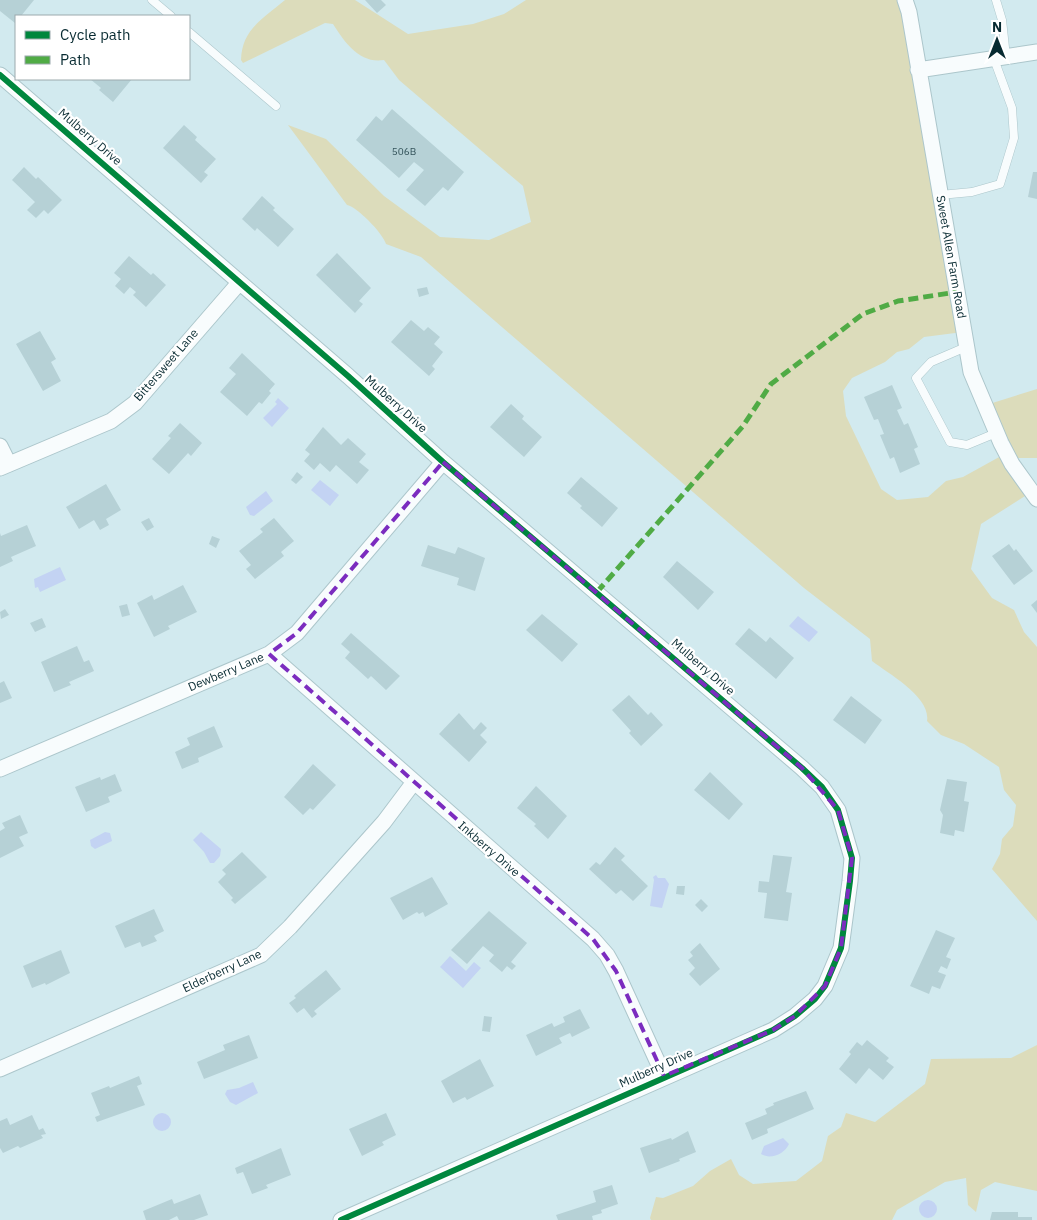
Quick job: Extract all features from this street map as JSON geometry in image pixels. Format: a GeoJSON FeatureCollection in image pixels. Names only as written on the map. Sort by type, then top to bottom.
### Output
{"type":"FeatureCollection","features":[{"type":"Feature","properties":{"kind":"street","name":"Sweet Allen Farm Road"},"geometry":{"type":"LineString","coordinates":[[905,0],[966,347],[976,389],[1012,464],[1037,498]]}},
{"type":"Feature","properties":{"kind":"street"},"geometry":{"type":"LineString","coordinates":[[918,70],[1037,52]]}},
{"type":"Feature","properties":{"kind":"street","name":"Mulberry Drive"},"geometry":{"type":"LineString","coordinates":[[0,75],[348,376],[443,462],[802,768],[822,787],[838,810],[852,858],[841,948],[825,986],[815,999],[796,1016],[773,1030],[664,1076],[341,1220]]}},
{"type":"Feature","properties":{"kind":"street","name":"Bittersweet Lane"},"geometry":{"type":"LineString","coordinates":[[4,466],[111,421],[135,403],[239,283]]}},
{"type":"Feature","properties":{"kind":"street"},"geometry":{"type":"LineString","coordinates":[[0,446],[4,466]]}},
{"type":"Feature","properties":{"kind":"street","name":"Dewberry Lane"},"geometry":{"type":"LineString","coordinates":[[0,769],[270,654],[298,633],[443,462]]}},
{"type":"Feature","properties":{"kind":"street","name":"Inkberry Drive"},"geometry":{"type":"LineString","coordinates":[[270,654],[593,939],[607,955],[664,1076]]}},
{"type":"Feature","properties":{"kind":"street","name":"Elderberry Lane"},"geometry":{"type":"LineString","coordinates":[[0,1070],[261,955],[290,927],[384,822],[414,782]]}},
{"type":"Feature","properties":{"kind":"lane"},"geometry":{"type":"LineString","coordinates":[[152,0],[169,15]]}},
{"type":"Feature","properties":{"kind":"lane"},"geometry":{"type":"LineString","coordinates":[[940,195],[972,192],[1000,184],[1014,138],[1012,108],[1000,58],[1002,20],[996,0]]}},
{"type":"Feature","properties":{"kind":"lane"},"geometry":{"type":"LineString","coordinates":[[190,33],[276,106]]}},
{"type":"Feature","properties":{"kind":"lane"},"geometry":{"type":"LineString","coordinates":[[966,347],[931,362],[916,378],[950,442],[967,445],[996,433]]}},
{"type":"Feature","properties":{"kind":"highlighted area"},"geometry":{"type":"Polygon","coordinates":[[[443,462],[802,768],[838,810],[852,858],[841,948],[825,986],[795,1016],[773,1030],[664,1076],[616,971],[593,939],[269,654],[297,633],[443,462]]]}},
{"type":"Feature","properties":{"kind":"green space"},"geometry":{"type":"Polygon","coordinates":[[[285,0],[355,0],[408,34],[473,24],[504,14],[526,0],[907,0],[963,332],[924,337],[909,349],[897,352],[885,362],[852,378],[843,391],[846,416],[881,489],[897,500],[928,497],[946,481],[963,477],[1001,456],[986,405],[1037,389],[1037,458],[1012,458],[1033,491],[981,524],[971,569],[992,598],[1014,610],[1024,632],[1037,647],[1037,921],[992,869],[1000,854],[1002,839],[1013,826],[1016,805],[1004,790],[999,767],[964,744],[941,735],[927,721],[926,712],[916,695],[898,679],[872,661],[870,639],[804,588],[421,257],[386,244],[380,233],[369,221],[347,205],[288,125],[326,139],[384,196],[440,237],[489,240],[531,222],[523,186],[399,80],[384,60],[368,59],[354,51],[333,24],[325,23],[243,63],[241,60],[242,49],[250,32],[285,0]]]}},
{"type":"Feature","properties":{"kind":"green space"},"geometry":{"type":"Polygon","coordinates":[[[1037,1045],[1037,1191],[995,1182],[981,1190],[976,1212],[968,1205],[966,1178],[945,1182],[897,1210],[892,1220],[651,1220],[650,1218],[656,1197],[663,1198],[693,1186],[710,1171],[731,1159],[739,1175],[753,1184],[796,1181],[822,1161],[828,1136],[841,1127],[846,1113],[875,1122],[925,1084],[931,1059],[1011,1058],[1037,1045]]]}},
{"type":"Feature","properties":{"kind":"water"},"geometry":{"type":"Polygon","coordinates":[[[278,398],[289,408],[272,427],[263,418],[277,404],[275,402],[278,398]]]}},
{"type":"Feature","properties":{"kind":"water"},"geometry":{"type":"Polygon","coordinates":[[[320,480],[339,495],[330,506],[311,490],[320,480]]]}},
{"type":"Feature","properties":{"kind":"water"},"geometry":{"type":"Polygon","coordinates":[[[266,491],[273,501],[254,516],[250,515],[246,507],[266,491]]]}},
{"type":"Feature","properties":{"kind":"water"},"geometry":{"type":"Polygon","coordinates":[[[60,567],[66,580],[40,592],[38,587],[35,588],[34,579],[60,567]]]}},
{"type":"Feature","properties":{"kind":"water"},"geometry":{"type":"Polygon","coordinates":[[[798,616],[818,632],[809,642],[789,626],[798,616]]]}},
{"type":"Feature","properties":{"kind":"water"},"geometry":{"type":"Polygon","coordinates":[[[105,832],[110,833],[112,841],[95,849],[91,846],[90,840],[105,832]]]}},
{"type":"Feature","properties":{"kind":"water"},"geometry":{"type":"Polygon","coordinates":[[[201,832],[221,849],[220,856],[214,863],[210,863],[204,852],[193,840],[201,832]]]}},
{"type":"Feature","properties":{"kind":"water"},"geometry":{"type":"Polygon","coordinates":[[[656,875],[658,878],[665,878],[669,884],[662,908],[650,906],[653,877],[656,875]]]}},
{"type":"Feature","properties":{"kind":"water"},"geometry":{"type":"Polygon","coordinates":[[[450,956],[466,971],[474,962],[481,968],[463,988],[440,967],[450,956]]]}},
{"type":"Feature","properties":{"kind":"water"},"geometry":{"type":"Polygon","coordinates":[[[253,1082],[258,1093],[236,1105],[230,1102],[225,1094],[227,1090],[239,1088],[253,1082]]]}},
{"type":"Feature","properties":{"kind":"water"},"geometry":{"type":"Polygon","coordinates":[[[158,1113],[166,1113],[171,1118],[169,1129],[158,1131],[153,1126],[153,1118],[158,1113]]]}},
{"type":"Feature","properties":{"kind":"water"},"geometry":{"type":"Polygon","coordinates":[[[783,1138],[789,1144],[784,1151],[773,1156],[761,1154],[764,1146],[783,1138]]]}},
{"type":"Feature","properties":{"kind":"water"},"geometry":{"type":"Polygon","coordinates":[[[924,1200],[932,1200],[937,1205],[935,1216],[924,1218],[919,1213],[919,1205],[924,1200]]]}},
{"type":"Feature","properties":{"kind":"building"},"geometry":{"type":"Polygon","coordinates":[[[0,0],[34,0],[22,15],[15,15],[15,23],[0,11],[0,0]]]}},
{"type":"Feature","properties":{"kind":"building"},"geometry":{"type":"Polygon","coordinates":[[[365,0],[381,0],[386,5],[377,13],[365,0]]]}},
{"type":"Feature","properties":{"kind":"building"},"geometry":{"type":"Polygon","coordinates":[[[91,80],[131,80],[113,102],[99,90],[101,88],[91,80]]]}},
{"type":"Feature","properties":{"kind":"building"},"geometry":{"type":"Polygon","coordinates":[[[392,109],[464,172],[448,191],[443,187],[425,206],[406,190],[424,170],[414,162],[399,178],[356,140],[376,116],[382,121],[392,109]]]}},
{"type":"Feature","properties":{"kind":"building"},"geometry":{"type":"Polygon","coordinates":[[[184,125],[197,137],[195,140],[216,159],[204,172],[208,175],[201,183],[163,148],[184,125]]]}},
{"type":"Feature","properties":{"kind":"building"},"geometry":{"type":"Polygon","coordinates":[[[24,167],[36,179],[38,177],[62,200],[48,214],[44,210],[36,218],[27,210],[35,202],[12,180],[24,167]]]}},
{"type":"Feature","properties":{"kind":"building"},"geometry":{"type":"Polygon","coordinates":[[[1033,172],[1037,172],[1037,199],[1028,197],[1033,172]]]}},
{"type":"Feature","properties":{"kind":"building"},"geometry":{"type":"Polygon","coordinates":[[[262,196],[275,208],[273,210],[294,229],[278,247],[257,228],[255,231],[242,219],[262,196]]]}},
{"type":"Feature","properties":{"kind":"building"},"geometry":{"type":"Polygon","coordinates":[[[337,253],[371,288],[359,301],[363,304],[355,313],[316,275],[337,253]]]}},
{"type":"Feature","properties":{"kind":"building"},"geometry":{"type":"Polygon","coordinates":[[[129,256],[166,285],[146,307],[133,295],[136,292],[130,287],[124,294],[115,286],[121,279],[114,273],[129,256]]]}},
{"type":"Feature","properties":{"kind":"building"},"geometry":{"type":"Polygon","coordinates":[[[427,287],[429,294],[419,297],[417,289],[427,287]]]}},
{"type":"Feature","properties":{"kind":"building"},"geometry":{"type":"Polygon","coordinates":[[[411,320],[424,331],[428,327],[440,337],[434,344],[443,352],[432,366],[435,369],[429,376],[391,342],[411,320]]]}},
{"type":"Feature","properties":{"kind":"building"},"geometry":{"type":"Polygon","coordinates":[[[40,331],[56,359],[51,362],[61,381],[43,391],[16,344],[40,331]]]}},
{"type":"Feature","properties":{"kind":"building"},"geometry":{"type":"Polygon","coordinates":[[[242,353],[275,384],[269,391],[271,393],[262,404],[259,402],[247,416],[220,392],[236,374],[229,368],[242,353]]]}},
{"type":"Feature","properties":{"kind":"building"},"geometry":{"type":"Polygon","coordinates":[[[892,385],[902,408],[897,410],[904,425],[908,423],[918,447],[914,449],[920,464],[900,473],[894,457],[890,459],[880,435],[884,434],[878,419],[874,420],[864,397],[892,385]]]}},
{"type":"Feature","properties":{"kind":"building"},"geometry":{"type":"Polygon","coordinates":[[[511,404],[524,416],[522,419],[542,437],[524,457],[490,427],[511,404]]]}},
{"type":"Feature","properties":{"kind":"building"},"geometry":{"type":"Polygon","coordinates":[[[180,423],[202,443],[191,456],[188,453],[169,474],[152,459],[171,438],[168,436],[180,423]]]}},
{"type":"Feature","properties":{"kind":"building"},"geometry":{"type":"Polygon","coordinates":[[[323,427],[341,445],[348,438],[366,454],[359,462],[369,470],[357,484],[336,465],[330,472],[320,463],[314,470],[304,461],[310,454],[305,450],[323,427]]]}},
{"type":"Feature","properties":{"kind":"building"},"geometry":{"type":"Polygon","coordinates":[[[297,472],[303,477],[296,484],[291,480],[297,472]]]}},
{"type":"Feature","properties":{"kind":"building"},"geometry":{"type":"Polygon","coordinates":[[[581,477],[618,508],[602,527],[580,508],[582,506],[567,493],[581,477]]]}},
{"type":"Feature","properties":{"kind":"building"},"geometry":{"type":"Polygon","coordinates":[[[106,484],[121,510],[106,519],[109,525],[100,530],[94,520],[79,529],[66,507],[106,484]]]}},
{"type":"Feature","properties":{"kind":"building"},"geometry":{"type":"Polygon","coordinates":[[[149,518],[154,527],[147,531],[141,522],[149,518]]]}},
{"type":"Feature","properties":{"kind":"building"},"geometry":{"type":"Polygon","coordinates":[[[274,518],[294,541],[281,552],[284,556],[255,579],[246,569],[251,565],[239,551],[263,532],[260,529],[274,518]]]}},
{"type":"Feature","properties":{"kind":"building"},"geometry":{"type":"Polygon","coordinates":[[[27,525],[36,546],[11,557],[13,561],[0,567],[0,533],[1,536],[27,525]]]}},
{"type":"Feature","properties":{"kind":"building"},"geometry":{"type":"Polygon","coordinates":[[[212,536],[220,539],[216,548],[209,544],[212,536]]]}},
{"type":"Feature","properties":{"kind":"building"},"geometry":{"type":"Polygon","coordinates":[[[1009,544],[1014,551],[1016,549],[1033,571],[1014,585],[992,556],[1009,544]]]}},
{"type":"Feature","properties":{"kind":"building"},"geometry":{"type":"Polygon","coordinates":[[[428,545],[455,554],[458,547],[485,558],[475,591],[457,585],[459,578],[421,566],[428,545]]]}},
{"type":"Feature","properties":{"kind":"building"},"geometry":{"type":"Polygon","coordinates":[[[677,561],[714,592],[698,610],[663,577],[677,561]]]}},
{"type":"Feature","properties":{"kind":"building"},"geometry":{"type":"Polygon","coordinates":[[[183,585],[197,612],[168,626],[170,629],[154,637],[137,603],[152,595],[154,600],[183,585]]]}},
{"type":"Feature","properties":{"kind":"building"},"geometry":{"type":"Polygon","coordinates":[[[1037,600],[1037,613],[1031,605],[1037,600]]]}},
{"type":"Feature","properties":{"kind":"building"},"geometry":{"type":"Polygon","coordinates":[[[127,604],[130,615],[122,617],[119,606],[127,604]]]}},
{"type":"Feature","properties":{"kind":"building"},"geometry":{"type":"Polygon","coordinates":[[[5,609],[9,615],[1,619],[0,612],[5,609]]]}},
{"type":"Feature","properties":{"kind":"building"},"geometry":{"type":"Polygon","coordinates":[[[542,614],[578,644],[562,662],[526,630],[542,614]]]}},
{"type":"Feature","properties":{"kind":"building"},"geometry":{"type":"Polygon","coordinates":[[[42,618],[46,627],[35,632],[30,623],[42,618]]]}},
{"type":"Feature","properties":{"kind":"building"},"geometry":{"type":"Polygon","coordinates":[[[749,628],[766,642],[770,637],[794,658],[776,679],[735,644],[749,628]]]}},
{"type":"Feature","properties":{"kind":"building"},"geometry":{"type":"Polygon","coordinates":[[[351,633],[400,676],[386,690],[371,676],[368,679],[345,658],[350,652],[341,644],[351,633]]]}},
{"type":"Feature","properties":{"kind":"building"},"geometry":{"type":"Polygon","coordinates":[[[77,646],[84,662],[89,660],[94,671],[69,682],[71,685],[54,692],[41,662],[77,646]]]}},
{"type":"Feature","properties":{"kind":"building"},"geometry":{"type":"Polygon","coordinates":[[[4,681],[12,698],[0,703],[0,683],[4,681]]]}},
{"type":"Feature","properties":{"kind":"building"},"geometry":{"type":"Polygon","coordinates":[[[629,695],[648,715],[651,712],[663,725],[641,746],[629,733],[631,731],[612,710],[629,695]]]}},
{"type":"Feature","properties":{"kind":"building"},"geometry":{"type":"Polygon","coordinates":[[[851,696],[882,720],[865,744],[833,720],[851,696]]]}},
{"type":"Feature","properties":{"kind":"building"},"geometry":{"type":"Polygon","coordinates":[[[459,713],[474,730],[481,722],[487,728],[480,735],[487,742],[469,762],[439,734],[459,713]]]}},
{"type":"Feature","properties":{"kind":"building"},"geometry":{"type":"Polygon","coordinates":[[[214,726],[223,747],[198,758],[199,762],[182,769],[175,752],[190,745],[187,738],[214,726]]]}},
{"type":"Feature","properties":{"kind":"building"},"geometry":{"type":"Polygon","coordinates":[[[313,764],[336,785],[313,810],[310,808],[303,815],[284,797],[313,764]]]}},
{"type":"Feature","properties":{"kind":"building"},"geometry":{"type":"Polygon","coordinates":[[[710,772],[743,804],[729,820],[694,790],[710,772]]]}},
{"type":"Feature","properties":{"kind":"building"},"geometry":{"type":"Polygon","coordinates":[[[115,774],[122,791],[108,797],[110,802],[86,812],[75,787],[100,777],[101,780],[115,774]]]}},
{"type":"Feature","properties":{"kind":"building"},"geometry":{"type":"Polygon","coordinates":[[[947,779],[967,782],[964,801],[969,802],[964,832],[955,830],[954,836],[940,833],[943,815],[940,810],[947,779]]]}},
{"type":"Feature","properties":{"kind":"building"},"geometry":{"type":"Polygon","coordinates":[[[536,786],[567,816],[548,839],[534,826],[536,824],[517,808],[536,786]]]}},
{"type":"Feature","properties":{"kind":"building"},"geometry":{"type":"Polygon","coordinates":[[[20,815],[28,833],[19,837],[24,846],[0,858],[0,831],[5,828],[2,823],[20,815]]]}},
{"type":"Feature","properties":{"kind":"building"},"geometry":{"type":"Polygon","coordinates":[[[615,847],[625,856],[621,860],[648,886],[633,901],[621,890],[616,894],[589,869],[596,862],[600,865],[615,847]]]}},
{"type":"Feature","properties":{"kind":"building"},"geometry":{"type":"Polygon","coordinates":[[[242,852],[267,877],[235,904],[231,900],[233,898],[218,882],[226,874],[222,870],[242,852]]]}},
{"type":"Feature","properties":{"kind":"building"},"geometry":{"type":"Polygon","coordinates":[[[773,855],[792,857],[786,892],[792,893],[788,921],[764,918],[767,893],[758,892],[759,881],[769,882],[773,855]]]}},
{"type":"Feature","properties":{"kind":"building"},"geometry":{"type":"Polygon","coordinates":[[[432,877],[448,904],[425,917],[423,912],[419,914],[417,912],[403,920],[390,898],[432,877]]]}},
{"type":"Feature","properties":{"kind":"building"},"geometry":{"type":"Polygon","coordinates":[[[677,886],[685,886],[684,895],[676,894],[677,886]]]}},
{"type":"Feature","properties":{"kind":"building"},"geometry":{"type":"Polygon","coordinates":[[[701,899],[708,906],[702,912],[695,905],[701,899]]]}},
{"type":"Feature","properties":{"kind":"building"},"geometry":{"type":"Polygon","coordinates":[[[154,909],[164,931],[154,936],[157,941],[142,947],[140,942],[125,948],[115,926],[154,909]]]}},
{"type":"Feature","properties":{"kind":"building"},"geometry":{"type":"Polygon","coordinates":[[[489,911],[527,943],[511,962],[516,966],[512,970],[507,966],[502,972],[489,961],[494,955],[483,946],[467,964],[451,950],[489,911]]]}},
{"type":"Feature","properties":{"kind":"building"},"geometry":{"type":"Polygon","coordinates":[[[936,930],[955,938],[946,957],[951,959],[947,969],[941,966],[938,972],[946,975],[940,989],[932,986],[929,994],[910,986],[936,930]]]}},
{"type":"Feature","properties":{"kind":"building"},"geometry":{"type":"Polygon","coordinates":[[[700,943],[720,969],[700,986],[689,974],[695,968],[688,960],[693,956],[690,952],[700,943]]]}},
{"type":"Feature","properties":{"kind":"building"},"geometry":{"type":"Polygon","coordinates":[[[61,950],[70,973],[46,985],[45,983],[32,988],[23,966],[61,950]]]}},
{"type":"Feature","properties":{"kind":"building"},"geometry":{"type":"Polygon","coordinates":[[[326,970],[341,989],[314,1011],[317,1014],[312,1018],[304,1008],[297,1013],[289,1003],[296,998],[294,996],[326,970]]]}},
{"type":"Feature","properties":{"kind":"building"},"geometry":{"type":"Polygon","coordinates":[[[580,1009],[590,1028],[572,1037],[570,1033],[559,1038],[562,1043],[536,1056],[526,1035],[552,1023],[554,1027],[565,1022],[563,1017],[580,1009]]]}},
{"type":"Feature","properties":{"kind":"building"},"geometry":{"type":"Polygon","coordinates":[[[484,1016],[492,1017],[490,1032],[482,1031],[484,1016]]]}},
{"type":"Feature","properties":{"kind":"building"},"geometry":{"type":"Polygon","coordinates":[[[249,1035],[258,1058],[204,1079],[197,1062],[225,1050],[223,1045],[249,1035]]]}},
{"type":"Feature","properties":{"kind":"building"},"geometry":{"type":"Polygon","coordinates":[[[867,1040],[889,1058],[886,1061],[894,1067],[883,1080],[869,1068],[856,1084],[839,1069],[851,1054],[849,1052],[857,1042],[862,1046],[867,1040]]]}},
{"type":"Feature","properties":{"kind":"building"},"geometry":{"type":"Polygon","coordinates":[[[480,1059],[494,1086],[467,1100],[465,1097],[453,1103],[441,1081],[480,1059]]]}},
{"type":"Feature","properties":{"kind":"building"},"geometry":{"type":"Polygon","coordinates":[[[139,1076],[142,1084],[137,1086],[145,1105],[97,1122],[95,1117],[100,1115],[91,1093],[109,1086],[110,1088],[139,1076]]]}},
{"type":"Feature","properties":{"kind":"building"},"geometry":{"type":"Polygon","coordinates":[[[806,1091],[814,1109],[767,1129],[768,1133],[752,1140],[745,1123],[767,1114],[765,1109],[774,1105],[773,1103],[806,1091]]]}},
{"type":"Feature","properties":{"kind":"building"},"geometry":{"type":"Polygon","coordinates":[[[386,1113],[396,1135],[382,1142],[384,1145],[362,1156],[349,1129],[386,1113]]]}},
{"type":"Feature","properties":{"kind":"building"},"geometry":{"type":"Polygon","coordinates":[[[32,1115],[39,1130],[43,1128],[46,1134],[41,1135],[43,1138],[3,1153],[0,1148],[0,1121],[7,1118],[10,1125],[32,1115]]]}},
{"type":"Feature","properties":{"kind":"building"},"geometry":{"type":"Polygon","coordinates":[[[688,1131],[696,1152],[679,1159],[680,1161],[649,1173],[640,1148],[671,1138],[672,1140],[688,1131]]]}},
{"type":"Feature","properties":{"kind":"building"},"geometry":{"type":"Polygon","coordinates":[[[281,1148],[291,1175],[266,1185],[268,1188],[252,1194],[243,1172],[237,1174],[235,1168],[281,1148]]]}},
{"type":"Feature","properties":{"kind":"building"},"geometry":{"type":"Polygon","coordinates":[[[612,1185],[618,1204],[601,1210],[602,1213],[592,1216],[593,1220],[558,1220],[556,1215],[596,1202],[593,1191],[612,1185]]]}},
{"type":"Feature","properties":{"kind":"building"},"geometry":{"type":"Polygon","coordinates":[[[200,1194],[208,1215],[194,1220],[179,1220],[177,1216],[169,1220],[146,1220],[143,1211],[172,1199],[174,1204],[200,1194]]]}},
{"type":"Feature","properties":{"kind":"building"},"geometry":{"type":"Polygon","coordinates":[[[992,1212],[1018,1212],[1018,1217],[1032,1217],[1032,1220],[990,1220],[992,1212]]]}},
{"type":"Feature","properties":{"kind":"marked path"},"geometry":{"type":"LineString","coordinates":[[597,592],[743,426],[771,384],[863,314],[898,301],[957,292]]}},
{"type":"Feature","properties":{"kind":"cycle path"},"geometry":{"type":"LineString","coordinates":[[0,75],[348,376],[443,462],[802,768],[822,787],[838,810],[852,858],[841,948],[825,986],[815,999],[795,1016],[773,1030],[341,1220]]}}]}
